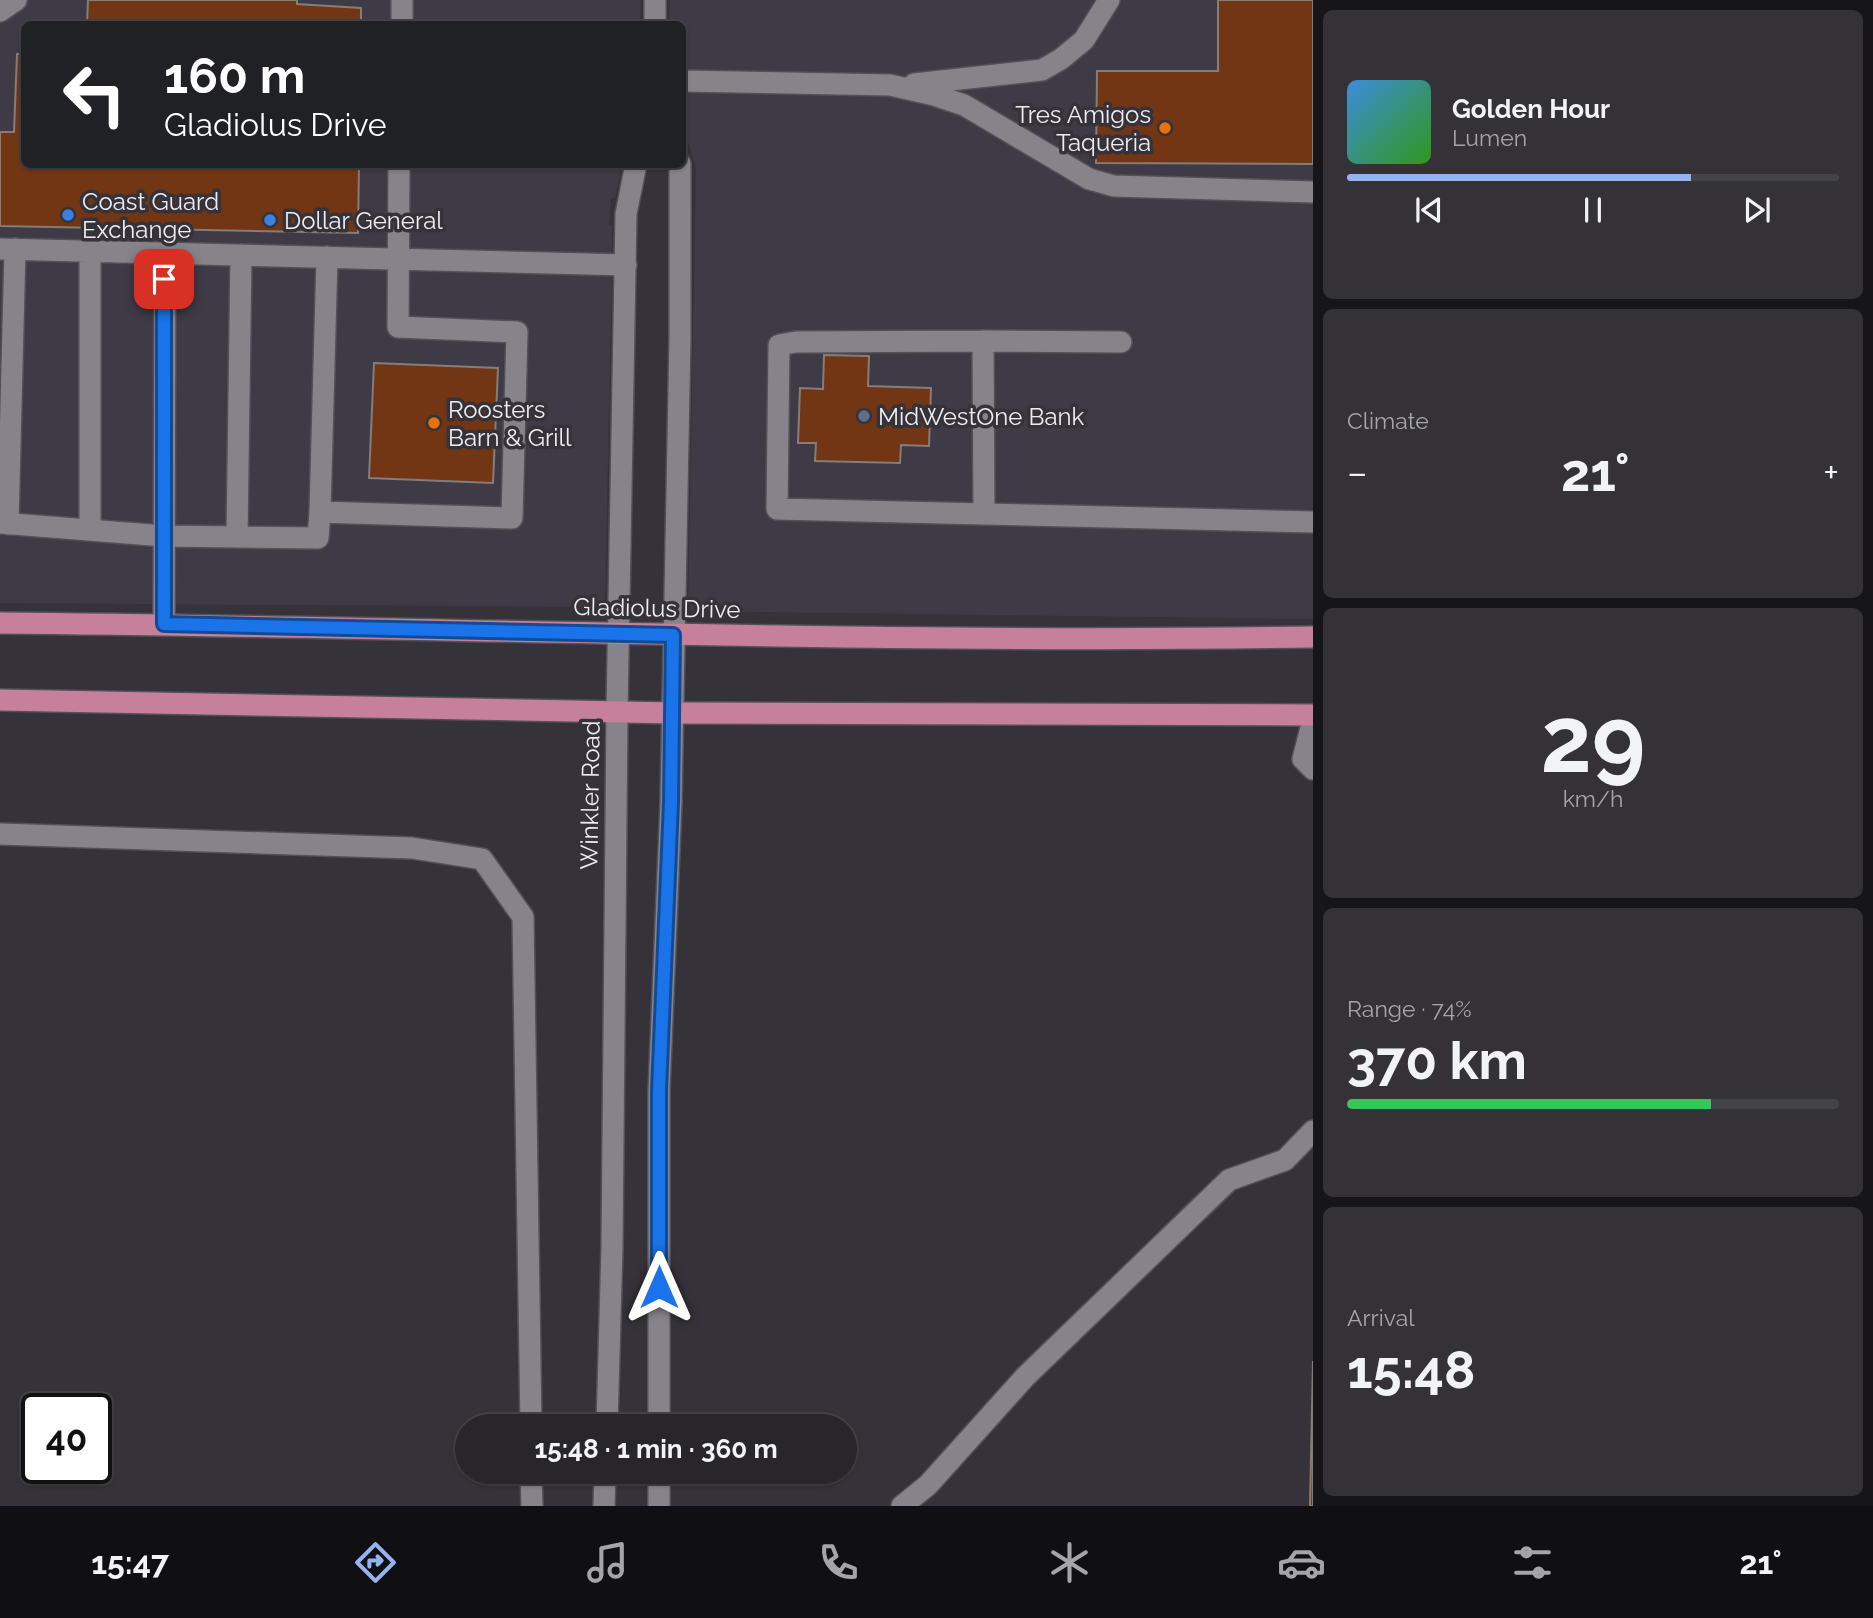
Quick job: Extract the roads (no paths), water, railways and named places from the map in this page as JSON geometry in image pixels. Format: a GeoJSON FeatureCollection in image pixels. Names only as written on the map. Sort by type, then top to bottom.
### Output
{"type":"FeatureCollection","features":[{"type":"Feature","properties":{"kind":"main road","name":"Gladiolus Drive"},"geometry":{"type":"LineString","coordinates":[[0,623],[673,635],[1136,639],[1313,637]]}},
{"type":"Feature","properties":{"kind":"main road"},"geometry":{"type":"LineString","coordinates":[[0,700],[673,713],[1313,718]]}},
{"type":"Feature","properties":{"kind":"street"},"geometry":{"type":"LineString","coordinates":[[0,11],[16,0]]}},
{"type":"Feature","properties":{"kind":"street"},"geometry":{"type":"LineString","coordinates":[[402,0],[402,21]]}},
{"type":"Feature","properties":{"kind":"street"},"geometry":{"type":"LineString","coordinates":[[655,0],[655,21]]}},
{"type":"Feature","properties":{"kind":"street"},"geometry":{"type":"LineString","coordinates":[[686,81],[891,85],[986,78],[1042,70],[1084,40],[1109,0]]}},
{"type":"Feature","properties":{"kind":"street"},"geometry":{"type":"LineString","coordinates":[[891,85],[934,95],[964,106],[1089,179],[1114,186],[1313,192]]}},
{"type":"Feature","properties":{"kind":"street"},"geometry":{"type":"LineString","coordinates":[[320,512],[512,518],[517,331],[398,327],[399,168]]}},
{"type":"Feature","properties":{"kind":"street","name":"Winkler Road"},"geometry":{"type":"LineString","coordinates":[[607,1414],[626,214],[635,168]]}},
{"type":"Feature","properties":{"kind":"street"},"geometry":{"type":"LineString","coordinates":[[659,1414],[659,1091],[673,713],[680,337],[680,168]]}},
{"type":"Feature","properties":{"kind":"street"},"geometry":{"type":"LineString","coordinates":[[327,257],[318,538],[164,536],[4,524],[8,249],[327,257],[626,265]]}},
{"type":"Feature","properties":{"kind":"street"},"geometry":{"type":"LineString","coordinates":[[90,251],[90,530]]}},
{"type":"Feature","properties":{"kind":"street"},"geometry":{"type":"LineString","coordinates":[[164,624],[165,253]]}},
{"type":"Feature","properties":{"kind":"street"},"geometry":{"type":"LineString","coordinates":[[237,537],[241,255]]}},
{"type":"Feature","properties":{"kind":"street"},"geometry":{"type":"LineString","coordinates":[[983,341],[984,514]]}},
{"type":"Feature","properties":{"kind":"street"},"geometry":{"type":"LineString","coordinates":[[1121,342],[796,342],[779,345],[776,509],[1313,522]]}},
{"type":"Feature","properties":{"kind":"street"},"geometry":{"type":"LineString","coordinates":[[1313,718],[1303,759],[1313,769]]}},
{"type":"Feature","properties":{"kind":"street"},"geometry":{"type":"LineString","coordinates":[[0,834],[412,848],[482,859],[523,917],[531,1414]]}},
{"type":"Feature","properties":{"kind":"street"},"geometry":{"type":"LineString","coordinates":[[902,1506],[928,1485],[1063,1339],[1229,1180],[1285,1160],[1313,1131]]}},
{"type":"Feature","properties":{"kind":"street"},"geometry":{"type":"LineString","coordinates":[[531,1484],[532,1506]]}},
{"type":"Feature","properties":{"kind":"street"},"geometry":{"type":"LineString","coordinates":[[604,1506],[605,1484]]}},
{"type":"Feature","properties":{"kind":"street"},"geometry":{"type":"LineString","coordinates":[[659,1484],[659,1506]]}},
{"type":"Feature","properties":{"kind":"place","name":"Tres Amigos Taqueria"},"geometry":{"type":"Point","coordinates":[1165,128]}},
{"type":"Feature","properties":{"kind":"place","name":"Coast Guard Exchange"},"geometry":{"type":"Point","coordinates":[68,215]}},
{"type":"Feature","properties":{"kind":"place","name":"Dollar General"},"geometry":{"type":"Point","coordinates":[270,220]}},
{"type":"Feature","properties":{"kind":"place","name":"MidWestOne Bank"},"geometry":{"type":"Point","coordinates":[864,416]}},
{"type":"Feature","properties":{"kind":"place","name":"Roosters Barn & Grill"},"geometry":{"type":"Point","coordinates":[434,423]}}]}
